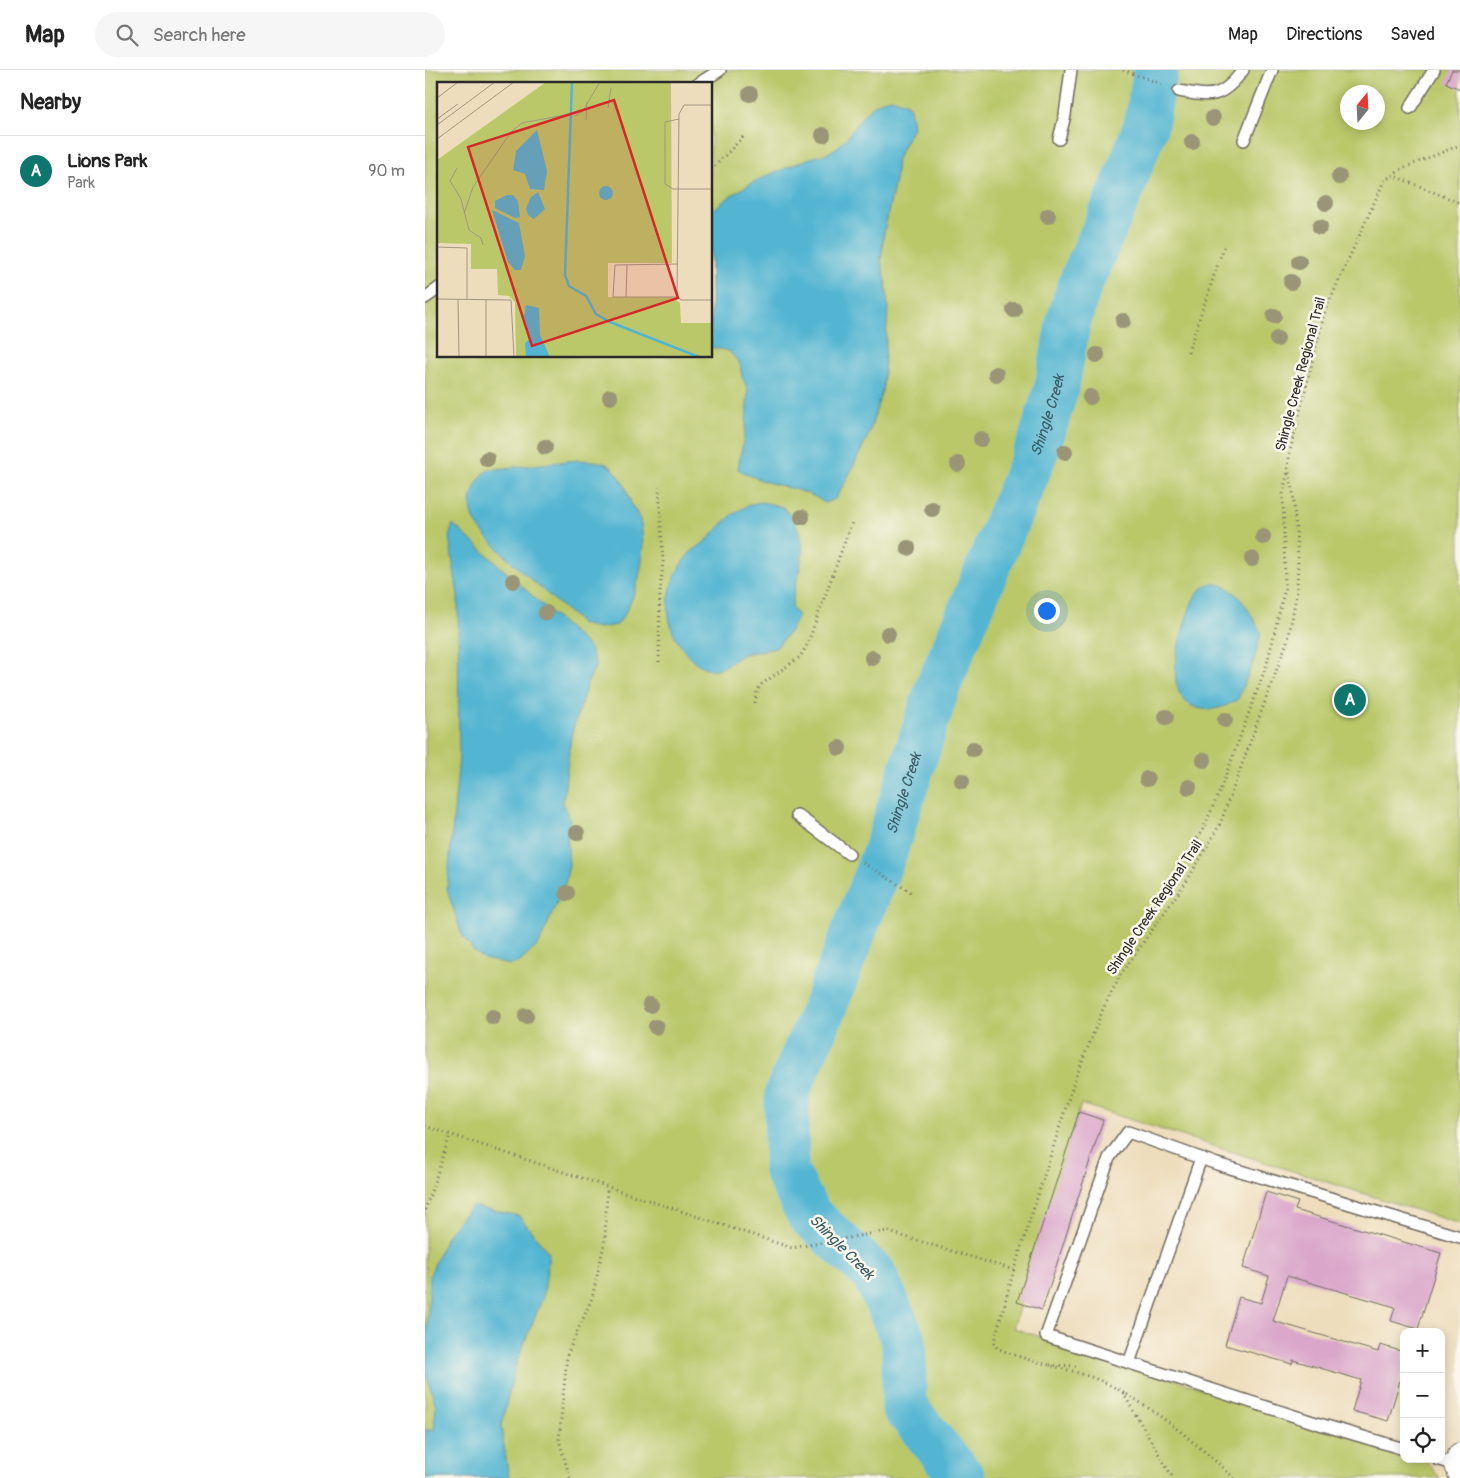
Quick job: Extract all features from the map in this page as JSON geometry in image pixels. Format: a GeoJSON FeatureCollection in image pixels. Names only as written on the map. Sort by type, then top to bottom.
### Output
{"type":"FeatureCollection","features":[{"type":"Feature","properties":{"kind":"lane"},"geometry":{"type":"LineString","coordinates":[[701,82],[719,70]]}},
{"type":"Feature","properties":{"kind":"lane"},"geometry":{"type":"LineString","coordinates":[[1059,139],[1065,115],[1071,70]]}},
{"type":"Feature","properties":{"kind":"lane"},"geometry":{"type":"LineString","coordinates":[[1179,91],[1208,96],[1217,94],[1234,83],[1243,70]]}},
{"type":"Feature","properties":{"kind":"lane"},"geometry":{"type":"LineString","coordinates":[[1244,140],[1272,70]]}},
{"type":"Feature","properties":{"kind":"lane"},"geometry":{"type":"LineString","coordinates":[[1410,108],[1434,70]]}},
{"type":"Feature","properties":{"kind":"lane"},"geometry":{"type":"LineString","coordinates":[[425,298],[437,289]]}},
{"type":"Feature","properties":{"kind":"lane"},"geometry":{"type":"LineString","coordinates":[[797,815],[849,854]]}},
{"type":"Feature","properties":{"kind":"lane"},"geometry":{"type":"LineString","coordinates":[[1400,1448],[1046,1336],[1109,1158],[1128,1132],[1201,1158],[1460,1237]]}},
{"type":"Feature","properties":{"kind":"lane"},"geometry":{"type":"LineString","coordinates":[[1129,1363],[1201,1158]]}},
{"type":"Feature","properties":{"kind":"path"},"geometry":{"type":"LineString","coordinates":[[1123,70],[1179,91]]}},
{"type":"Feature","properties":{"kind":"path"},"geometry":{"type":"LineString","coordinates":[[713,168],[743,137]]}},
{"type":"Feature","properties":{"kind":"path","name":"Shingle Creek Regional Trail"},"geometry":{"type":"LineString","coordinates":[[1234,1478],[1140,1402],[1093,1378],[1035,1362],[997,1348],[995,1338],[1014,1270],[1074,1082],[1103,1009],[1121,974],[1188,880],[1221,824],[1289,636],[1297,590],[1295,517],[1289,468],[1295,425],[1325,311],[1361,234],[1379,187],[1392,175],[1460,145]]}},
{"type":"Feature","properties":{"kind":"path"},"geometry":{"type":"LineString","coordinates":[[1392,175],[1460,203]]}},
{"type":"Feature","properties":{"kind":"path"},"geometry":{"type":"LineString","coordinates":[[1188,352],[1224,246]]}},
{"type":"Feature","properties":{"kind":"path"},"geometry":{"type":"LineString","coordinates":[[1153,905],[1202,831],[1267,664],[1285,588],[1283,492],[1289,468]]}},
{"type":"Feature","properties":{"kind":"path"},"geometry":{"type":"LineString","coordinates":[[659,487],[663,562],[660,591],[659,662]]}},
{"type":"Feature","properties":{"kind":"path"},"geometry":{"type":"LineString","coordinates":[[755,703],[757,691],[762,684],[800,656],[807,645],[852,522]]}},
{"type":"Feature","properties":{"kind":"path"},"geometry":{"type":"LineString","coordinates":[[849,854],[914,894]]}},
{"type":"Feature","properties":{"kind":"path"},"geometry":{"type":"LineString","coordinates":[[425,1126],[792,1248],[886,1231],[1014,1270]]}},
{"type":"Feature","properties":{"kind":"path"},"geometry":{"type":"LineString","coordinates":[[425,1210],[450,1135]]}},
{"type":"Feature","properties":{"kind":"path"},"geometry":{"type":"LineString","coordinates":[[570,1478],[559,1440],[567,1355],[592,1298],[605,1240],[607,1187]]}},
{"type":"Feature","properties":{"kind":"path"},"geometry":{"type":"LineString","coordinates":[[1123,1393],[1173,1478]]}},
{"type":"Feature","properties":{"kind":"green space"},"geometry":{"type":"Polygon","coordinates":[[[425,70],[1460,70],[1460,1224],[1081,1104],[1013,1328],[1400,1452],[1400,1463],[1428,1463],[1440,1478],[425,1478],[425,70]]]}},
{"type":"Feature","properties":{"kind":"water"},"geometry":{"type":"Polygon","coordinates":[[[891,98],[906,103],[910,108],[913,127],[897,159],[895,181],[884,232],[881,262],[886,281],[888,308],[883,388],[869,434],[846,481],[835,499],[825,503],[804,492],[760,480],[738,469],[746,426],[748,389],[742,377],[740,364],[729,351],[713,347],[713,210],[745,187],[794,164],[833,150],[848,136],[865,113],[881,101],[891,98]]]}},
{"type":"Feature","properties":{"kind":"water"},"geometry":{"type":"Polygon","coordinates":[[[578,460],[601,462],[612,468],[622,482],[640,520],[643,547],[639,576],[631,602],[617,625],[599,628],[580,624],[577,619],[491,541],[474,519],[472,512],[473,492],[479,480],[488,470],[578,460]]]}},
{"type":"Feature","properties":{"kind":"water"},"geometry":{"type":"Polygon","coordinates":[[[762,502],[783,507],[794,521],[800,533],[802,556],[792,608],[798,616],[790,631],[776,648],[743,654],[724,667],[712,670],[696,663],[688,656],[678,642],[673,631],[668,608],[672,585],[676,574],[689,554],[705,542],[738,511],[762,502]]]}},
{"type":"Feature","properties":{"kind":"water"},"geometry":{"type":"Polygon","coordinates":[[[453,524],[589,647],[596,665],[587,684],[571,736],[563,803],[570,820],[567,835],[569,865],[565,884],[539,944],[520,962],[510,965],[484,959],[475,953],[462,935],[447,889],[459,757],[458,596],[449,537],[453,524]]]}},
{"type":"Feature","properties":{"kind":"water"},"geometry":{"type":"Polygon","coordinates":[[[1209,584],[1227,587],[1235,593],[1253,617],[1261,633],[1254,660],[1238,699],[1221,707],[1202,709],[1190,704],[1182,697],[1177,686],[1175,674],[1178,649],[1190,608],[1195,596],[1209,584]]]}},
{"type":"Feature","properties":{"kind":"water"},"geometry":{"type":"Polygon","coordinates":[[[472,1206],[519,1216],[549,1253],[544,1294],[515,1367],[501,1426],[509,1478],[425,1478],[425,1430],[434,1430],[436,1406],[425,1371],[430,1275],[448,1233],[472,1206]]]}},
{"type":"Feature","properties":{"kind":"building"},"geometry":{"type":"Polygon","coordinates":[[[1452,70],[1460,70],[1460,89],[1446,83],[1452,70]]]}},
{"type":"Feature","properties":{"kind":"building"},"geometry":{"type":"Polygon","coordinates":[[[1079,1112],[1103,1120],[1042,1310],[1017,1302],[1079,1112]]]}},
{"type":"Feature","properties":{"kind":"building"},"geometry":{"type":"Polygon","coordinates":[[[1266,1192],[1298,1202],[1295,1210],[1441,1253],[1418,1328],[1391,1321],[1395,1307],[1287,1276],[1273,1321],[1378,1352],[1380,1345],[1400,1351],[1400,1380],[1388,1421],[1352,1411],[1361,1380],[1293,1360],[1292,1364],[1225,1345],[1239,1297],[1261,1303],[1269,1276],[1243,1268],[1266,1192]]]}},
{"type":"Feature","properties":{"kind":"waterway","name":"Shingle Creek"},"geometry":{"type":"LineString","coordinates":[[963,1478],[904,1407],[904,1341],[874,1274],[809,1215],[786,1171],[787,1093],[823,1011],[886,849],[937,689],[1039,445],[1057,387],[1068,324],[1079,287],[1124,184],[1146,125],[1156,70]]}},
{"type":"Feature","properties":{"kind":"place","name":"Lions Park"},"geometry":{"type":"Point","coordinates":[1350,700]}}]}
